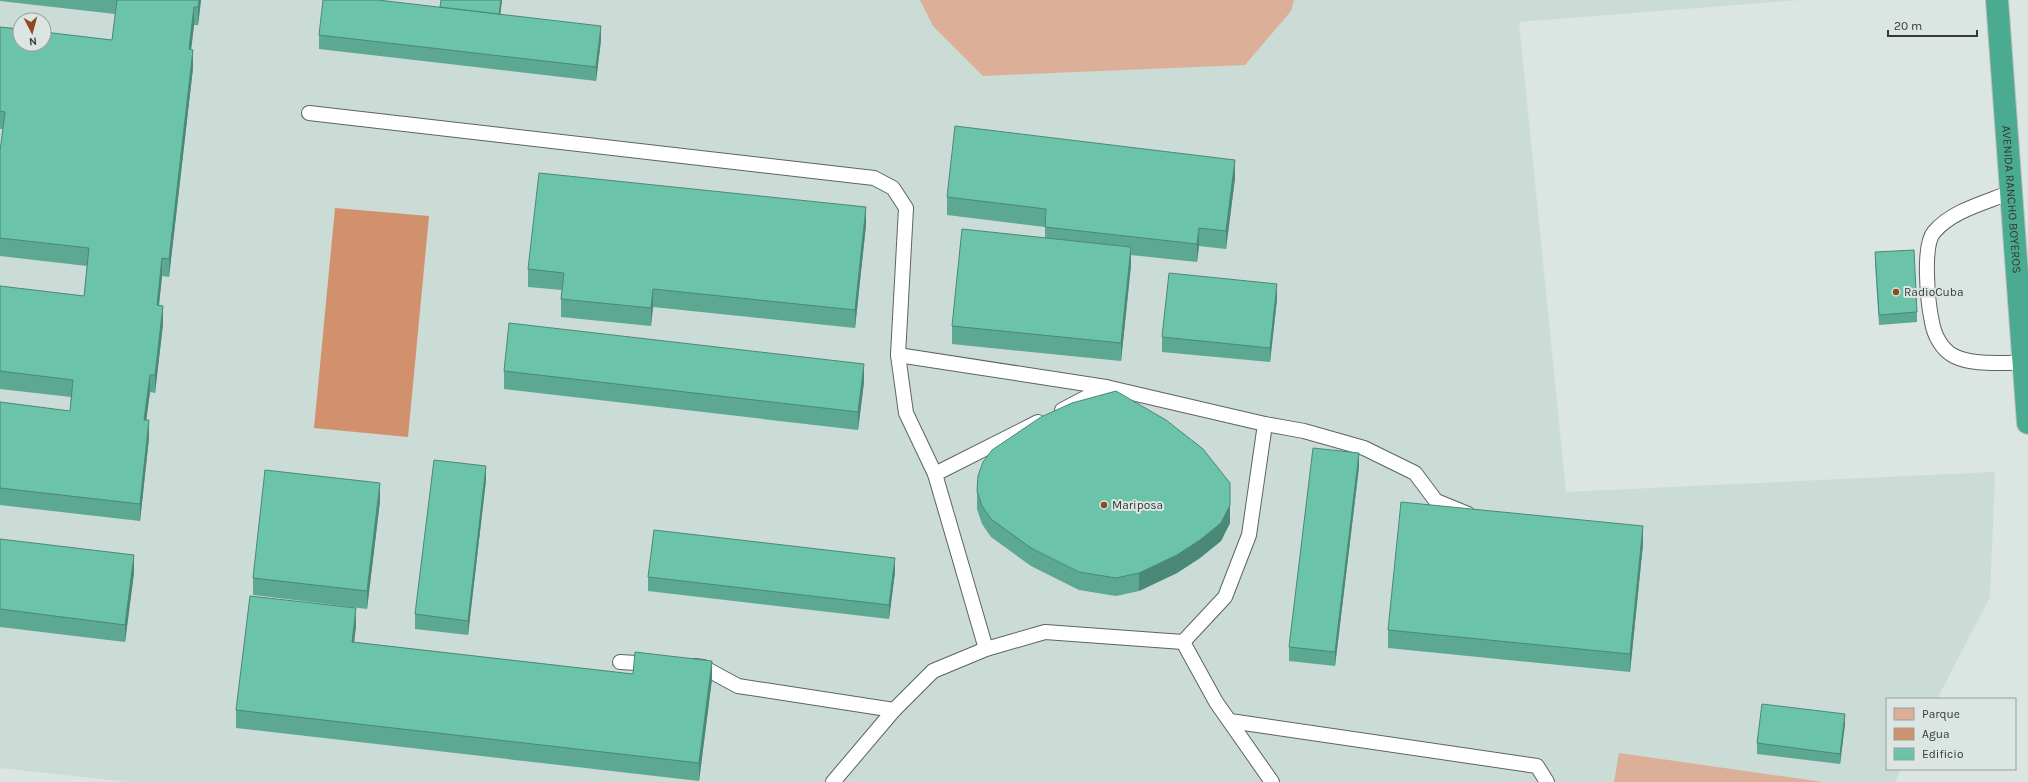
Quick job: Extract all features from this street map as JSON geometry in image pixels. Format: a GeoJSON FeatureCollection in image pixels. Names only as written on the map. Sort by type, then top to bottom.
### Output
{"type":"FeatureCollection","features":[{"type":"Feature","properties":{"kind":"highway","name":"AVENIDA RANCHO BOYEROS"},"geometry":{"type":"LineString","coordinates":[[1997,0],[2028,423]]}},
{"type":"Feature","properties":{"kind":"lane"},"geometry":{"type":"LineString","coordinates":[[309,113],[874,178],[893,188],[906,208],[898,355],[906,413],[936,474],[986,649]]}},
{"type":"Feature","properties":{"kind":"lane"},"geometry":{"type":"LineString","coordinates":[[2011,192],[1952,216],[1932,233],[1926,261],[1932,323],[1943,348],[1955,356],[1977,361],[2024,363]]}},
{"type":"Feature","properties":{"kind":"lane"},"geometry":{"type":"LineString","coordinates":[[898,355],[1106,387],[1265,424],[1304,431],[1364,448],[1415,473],[1436,501],[1469,515],[1484,515]]}},
{"type":"Feature","properties":{"kind":"lane"},"geometry":{"type":"LineString","coordinates":[[936,474],[1106,387]]}},
{"type":"Feature","properties":{"kind":"lane"},"geometry":{"type":"LineString","coordinates":[[1183,642],[1225,598],[1249,535],[1265,424]]}},
{"type":"Feature","properties":{"kind":"lane"},"geometry":{"type":"LineString","coordinates":[[833,782],[894,710],[933,671],[986,649],[1045,632],[1183,642]]}},
{"type":"Feature","properties":{"kind":"lane"},"geometry":{"type":"LineString","coordinates":[[1183,642],[1216,702],[1272,782]]}},
{"type":"Feature","properties":{"kind":"lane"},"geometry":{"type":"LineString","coordinates":[[620,662],[663,665]]}},
{"type":"Feature","properties":{"kind":"lane"},"geometry":{"type":"LineString","coordinates":[[679,666],[702,667],[738,686],[894,710]]}},
{"type":"Feature","properties":{"kind":"lane"},"geometry":{"type":"LineString","coordinates":[[1230,721],[1537,766],[1547,782]]}},
{"type":"Feature","properties":{"kind":"shaded area"},"geometry":{"type":"Polygon","coordinates":[[[0,0],[1800,0],[1519,22],[1566,492],[1995,472],[1990,597],[1938,698],[1886,698],[1886,770],[1901,770],[1895,782],[129,782],[0,768],[0,0]]]}},
{"type":"Feature","properties":{"kind":"green space"},"geometry":{"type":"Polygon","coordinates":[[[920,0],[1294,0],[1291,11],[1245,65],[983,76],[933,26],[920,0]]]}},
{"type":"Feature","properties":{"kind":"green space"},"geometry":{"type":"Polygon","coordinates":[[[1619,753],[1823,782],[1614,782],[1619,753]]]}},
{"type":"Feature","properties":{"kind":"water"},"geometry":{"type":"Polygon","coordinates":[[[335,208],[429,216],[408,437],[314,428],[335,208]]]}},
{"type":"Feature","properties":{"kind":"building"},"geometry":{"type":"Polygon","coordinates":[[[117,0],[199,0],[198,7],[194,7],[189,49],[193,50],[169,259],[162,258],[157,305],[163,306],[155,375],[150,375],[144,420],[149,420],[140,504],[0,488],[0,402],[70,411],[73,380],[0,371],[0,286],[84,296],[89,248],[0,238],[0,151],[5,112],[0,111],[0,27],[12,28],[12,52],[52,52],[52,33],[112,40],[117,0]]]}},
{"type":"Feature","properties":{"kind":"building"},"geometry":{"type":"Polygon","coordinates":[[[323,0],[378,0],[601,26],[596,67],[319,35],[323,0]]]}},
{"type":"Feature","properties":{"kind":"building"},"geometry":{"type":"Polygon","coordinates":[[[441,0],[501,0],[499,14],[440,7],[441,0]]]}},
{"type":"Feature","properties":{"kind":"building"},"geometry":{"type":"Polygon","coordinates":[[[955,126],[1235,160],[1226,231],[1199,228],[1197,244],[1045,227],[1046,209],[947,197],[955,126]]]}},
{"type":"Feature","properties":{"kind":"building"},"geometry":{"type":"Polygon","coordinates":[[[539,173],[866,207],[855,310],[653,289],[651,308],[561,299],[564,273],[528,269],[539,173]]]}},
{"type":"Feature","properties":{"kind":"building"},"geometry":{"type":"Polygon","coordinates":[[[962,229],[1131,247],[1121,343],[952,326],[962,229]]]}},
{"type":"Feature","properties":{"kind":"building","name":"RadioCuba"},"geometry":{"type":"Polygon","coordinates":[[[1914,250],[1917,312],[1879,315],[1875,252],[1914,250]]]}},
{"type":"Feature","properties":{"kind":"building"},"geometry":{"type":"Polygon","coordinates":[[[1169,273],[1277,284],[1270,348],[1162,337],[1169,273]]]}},
{"type":"Feature","properties":{"kind":"building"},"geometry":{"type":"Polygon","coordinates":[[[509,323],[864,364],[858,412],[504,371],[509,323]]]}},
{"type":"Feature","properties":{"kind":"building","name":"Mariposa"},"geometry":{"type":"Polygon","coordinates":[[[1116,391],[1166,420],[1203,449],[1230,483],[1230,505],[1221,523],[1200,540],[1177,555],[1139,573],[1116,578],[1079,572],[1031,548],[991,519],[982,506],[977,491],[978,476],[983,462],[992,450],[1041,417],[1072,403],[1116,391]]]}},
{"type":"Feature","properties":{"kind":"building"},"geometry":{"type":"Polygon","coordinates":[[[1313,448],[1359,453],[1335,652],[1289,647],[1313,448]]]}},
{"type":"Feature","properties":{"kind":"building"},"geometry":{"type":"Polygon","coordinates":[[[434,460],[486,466],[468,621],[415,614],[434,460]]]}},
{"type":"Feature","properties":{"kind":"building"},"geometry":{"type":"Polygon","coordinates":[[[265,470],[380,483],[367,591],[253,578],[265,470]]]}},
{"type":"Feature","properties":{"kind":"building"},"geometry":{"type":"Polygon","coordinates":[[[1401,502],[1643,526],[1630,654],[1388,630],[1401,502]]]}},
{"type":"Feature","properties":{"kind":"building"},"geometry":{"type":"Polygon","coordinates":[[[654,530],[895,558],[889,605],[648,577],[654,530]]]}},
{"type":"Feature","properties":{"kind":"building"},"geometry":{"type":"Polygon","coordinates":[[[0,539],[134,555],[125,625],[0,609],[0,539]]]}},
{"type":"Feature","properties":{"kind":"building"},"geometry":{"type":"Polygon","coordinates":[[[250,596],[356,608],[352,642],[633,674],[635,652],[712,661],[699,763],[236,710],[250,596]]]}},
{"type":"Feature","properties":{"kind":"building"},"geometry":{"type":"Polygon","coordinates":[[[1762,704],[1845,714],[1840,754],[1757,743],[1762,704]]]}},
{"type":"Feature","properties":{"kind":"place","name":"RadioCuba"},"geometry":{"type":"Point","coordinates":[1896,292]}},
{"type":"Feature","properties":{"kind":"place","name":"Mariposa"},"geometry":{"type":"Point","coordinates":[1104,505]}}]}
